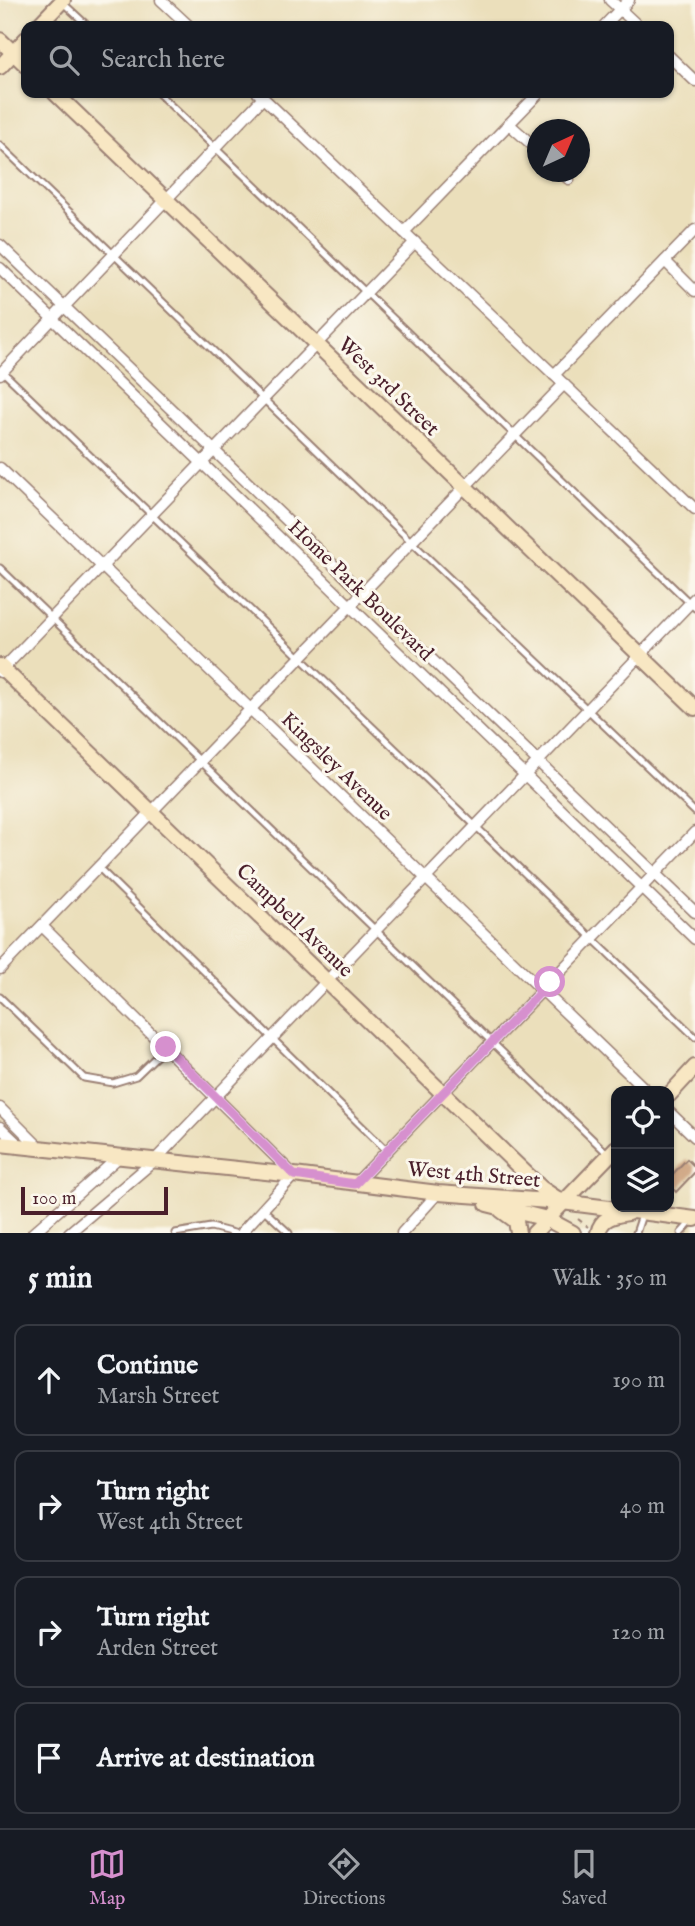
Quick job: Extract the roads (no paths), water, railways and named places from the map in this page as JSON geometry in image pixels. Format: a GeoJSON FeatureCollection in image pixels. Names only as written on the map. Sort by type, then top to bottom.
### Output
{"type":"FeatureCollection","features":[{"type":"Feature","properties":{"kind":"main road"},"geometry":{"type":"LineString","coordinates":[[42,21],[61,0]]}},
{"type":"Feature","properties":{"kind":"main road"},"geometry":{"type":"LineString","coordinates":[[0,40],[21,60]]}},
{"type":"Feature","properties":{"kind":"main road"},"geometry":{"type":"LineString","coordinates":[[0,67],[21,44]]}},
{"type":"Feature","properties":{"kind":"main road","name":"West 3rd Street"},"geometry":{"type":"LineString","coordinates":[[60,98],[695,708]]}},
{"type":"Feature","properties":{"kind":"main road","name":"Campbell Avenue"},"geometry":{"type":"LineString","coordinates":[[1,669],[541,1188],[562,1202]]}},
{"type":"Feature","properties":{"kind":"main road"},"geometry":{"type":"LineString","coordinates":[[674,1090],[695,1067]]}},
{"type":"Feature","properties":{"kind":"main road","name":"West 4th Street"},"geometry":{"type":"LineString","coordinates":[[0,1144],[438,1193],[611,1208]]}},
{"type":"Feature","properties":{"kind":"main road"},"geometry":{"type":"LineString","coordinates":[[534,1233],[611,1153]]}},
{"type":"Feature","properties":{"kind":"main road"},"geometry":{"type":"LineString","coordinates":[[438,1193],[547,1219],[577,1222]]}},
{"type":"Feature","properties":{"kind":"main road"},"geometry":{"type":"LineString","coordinates":[[490,1205],[509,1214],[516,1221],[518,1233]]}},
{"type":"Feature","properties":{"kind":"main road"},"geometry":{"type":"LineString","coordinates":[[595,1231],[612,1216],[643,1212]]}},
{"type":"Feature","properties":{"kind":"main road","name":"West 4th Street"},"geometry":{"type":"LineString","coordinates":[[643,1212],[694,1218]]}},
{"type":"Feature","properties":{"kind":"street"},"geometry":{"type":"LineString","coordinates":[[161,0],[184,21]]}},
{"type":"Feature","properties":{"kind":"street"},"geometry":{"type":"LineString","coordinates":[[610,0],[633,21]]}},
{"type":"Feature","properties":{"kind":"street"},"geometry":{"type":"LineString","coordinates":[[609,21],[629,0]]}},
{"type":"Feature","properties":{"kind":"street"},"geometry":{"type":"LineString","coordinates":[[674,61],[695,81]]}},
{"type":"Feature","properties":{"kind":"street"},"geometry":{"type":"LineString","coordinates":[[1,372],[216,147],[258,98]]}},
{"type":"Feature","properties":{"kind":"street"},"geometry":{"type":"LineString","coordinates":[[264,98],[695,509]]}},
{"type":"Feature","properties":{"kind":"street"},"geometry":{"type":"LineString","coordinates":[[404,232],[535,98]]}},
{"type":"Feature","properties":{"kind":"street"},"geometry":{"type":"LineString","coordinates":[[509,124],[527,141]]}},
{"type":"Feature","properties":{"kind":"street"},"geometry":{"type":"LineString","coordinates":[[554,375],[695,230]]}},
{"type":"Feature","properties":{"kind":"street"},"geometry":{"type":"LineString","coordinates":[[1,669],[415,242]]}},
{"type":"Feature","properties":{"kind":"street","name":"Home Park Boulevard"},"geometry":{"type":"LineString","coordinates":[[0,245],[695,912]]}},
{"type":"Feature","properties":{"kind":"street"},"geometry":{"type":"LineString","coordinates":[[665,261],[695,291]]}},
{"type":"Feature","properties":{"kind":"street","name":"Home Park Boulevard"},"geometry":{"type":"LineString","coordinates":[[0,268],[695,939]]}},
{"type":"Feature","properties":{"kind":"street"},"geometry":{"type":"LineString","coordinates":[[0,969],[564,384]]}},
{"type":"Feature","properties":{"kind":"street","name":"Kingsley Avenue"},"geometry":{"type":"LineString","coordinates":[[0,468],[642,1086]]}},
{"type":"Feature","properties":{"kind":"street"},"geometry":{"type":"LineString","coordinates":[[69,1233],[154,1161],[425,877],[693,603]]}},
{"type":"Feature","properties":{"kind":"street"},"geometry":{"type":"LineString","coordinates":[[355,1184],[695,832]]}},
{"type":"Feature","properties":{"kind":"street"},"geometry":{"type":"LineString","coordinates":[[42,926],[294,1175],[241,1233]]}},
{"type":"Feature","properties":{"kind":"street"},"geometry":{"type":"LineString","coordinates":[[0,1108],[41,1149]]}},
{"type":"Feature","properties":{"kind":"street"},"geometry":{"type":"LineString","coordinates":[[674,1117],[695,1137]]}},
{"type":"Feature","properties":{"kind":"street"},"geometry":{"type":"LineString","coordinates":[[0,1127],[20,1147]]}},
{"type":"Feature","properties":{"kind":"street"},"geometry":{"type":"LineString","coordinates":[[33,1233],[120,1157]]}},
{"type":"Feature","properties":{"kind":"street"},"geometry":{"type":"LineString","coordinates":[[402,1233],[438,1193]]}},
{"type":"Feature","properties":{"kind":"lane"},"geometry":{"type":"LineString","coordinates":[[61,0],[83,21]]}},
{"type":"Feature","properties":{"kind":"lane"},"geometry":{"type":"LineString","coordinates":[[163,98],[513,436],[693,603]]}},
{"type":"Feature","properties":{"kind":"lane"},"geometry":{"type":"LineString","coordinates":[[0,145],[695,812]]}},
{"type":"Feature","properties":{"kind":"lane"},"geometry":{"type":"LineString","coordinates":[[1,372],[695,1037]]}},
{"type":"Feature","properties":{"kind":"lane"},"geometry":{"type":"LineString","coordinates":[[0,568],[493,1041],[611,1149]]}},
{"type":"Feature","properties":{"kind":"lane"},"geometry":{"type":"LineString","coordinates":[[98,867],[387,1151]]}},
{"type":"Feature","properties":{"kind":"lane"},"geometry":{"type":"LineString","coordinates":[[0,997],[84,1078],[113,1083],[136,1076],[166,1047]]}},
{"type":"Feature","properties":{"kind":"lane"},"geometry":{"type":"LineString","coordinates":[[263,1209],[289,1233]]}},
{"type":"Feature","properties":{"kind":"lane"},"geometry":{"type":"LineString","coordinates":[[636,1233],[643,1212]]}},
{"type":"Feature","properties":{"kind":"lane"},"geometry":{"type":"LineString","coordinates":[[681,1233],[694,1218]]}},
{"type":"Feature","properties":{"kind":"lane"},"geometry":{"type":"LineString","coordinates":[[175,1233],[211,1227],[234,1233]]}}]}
